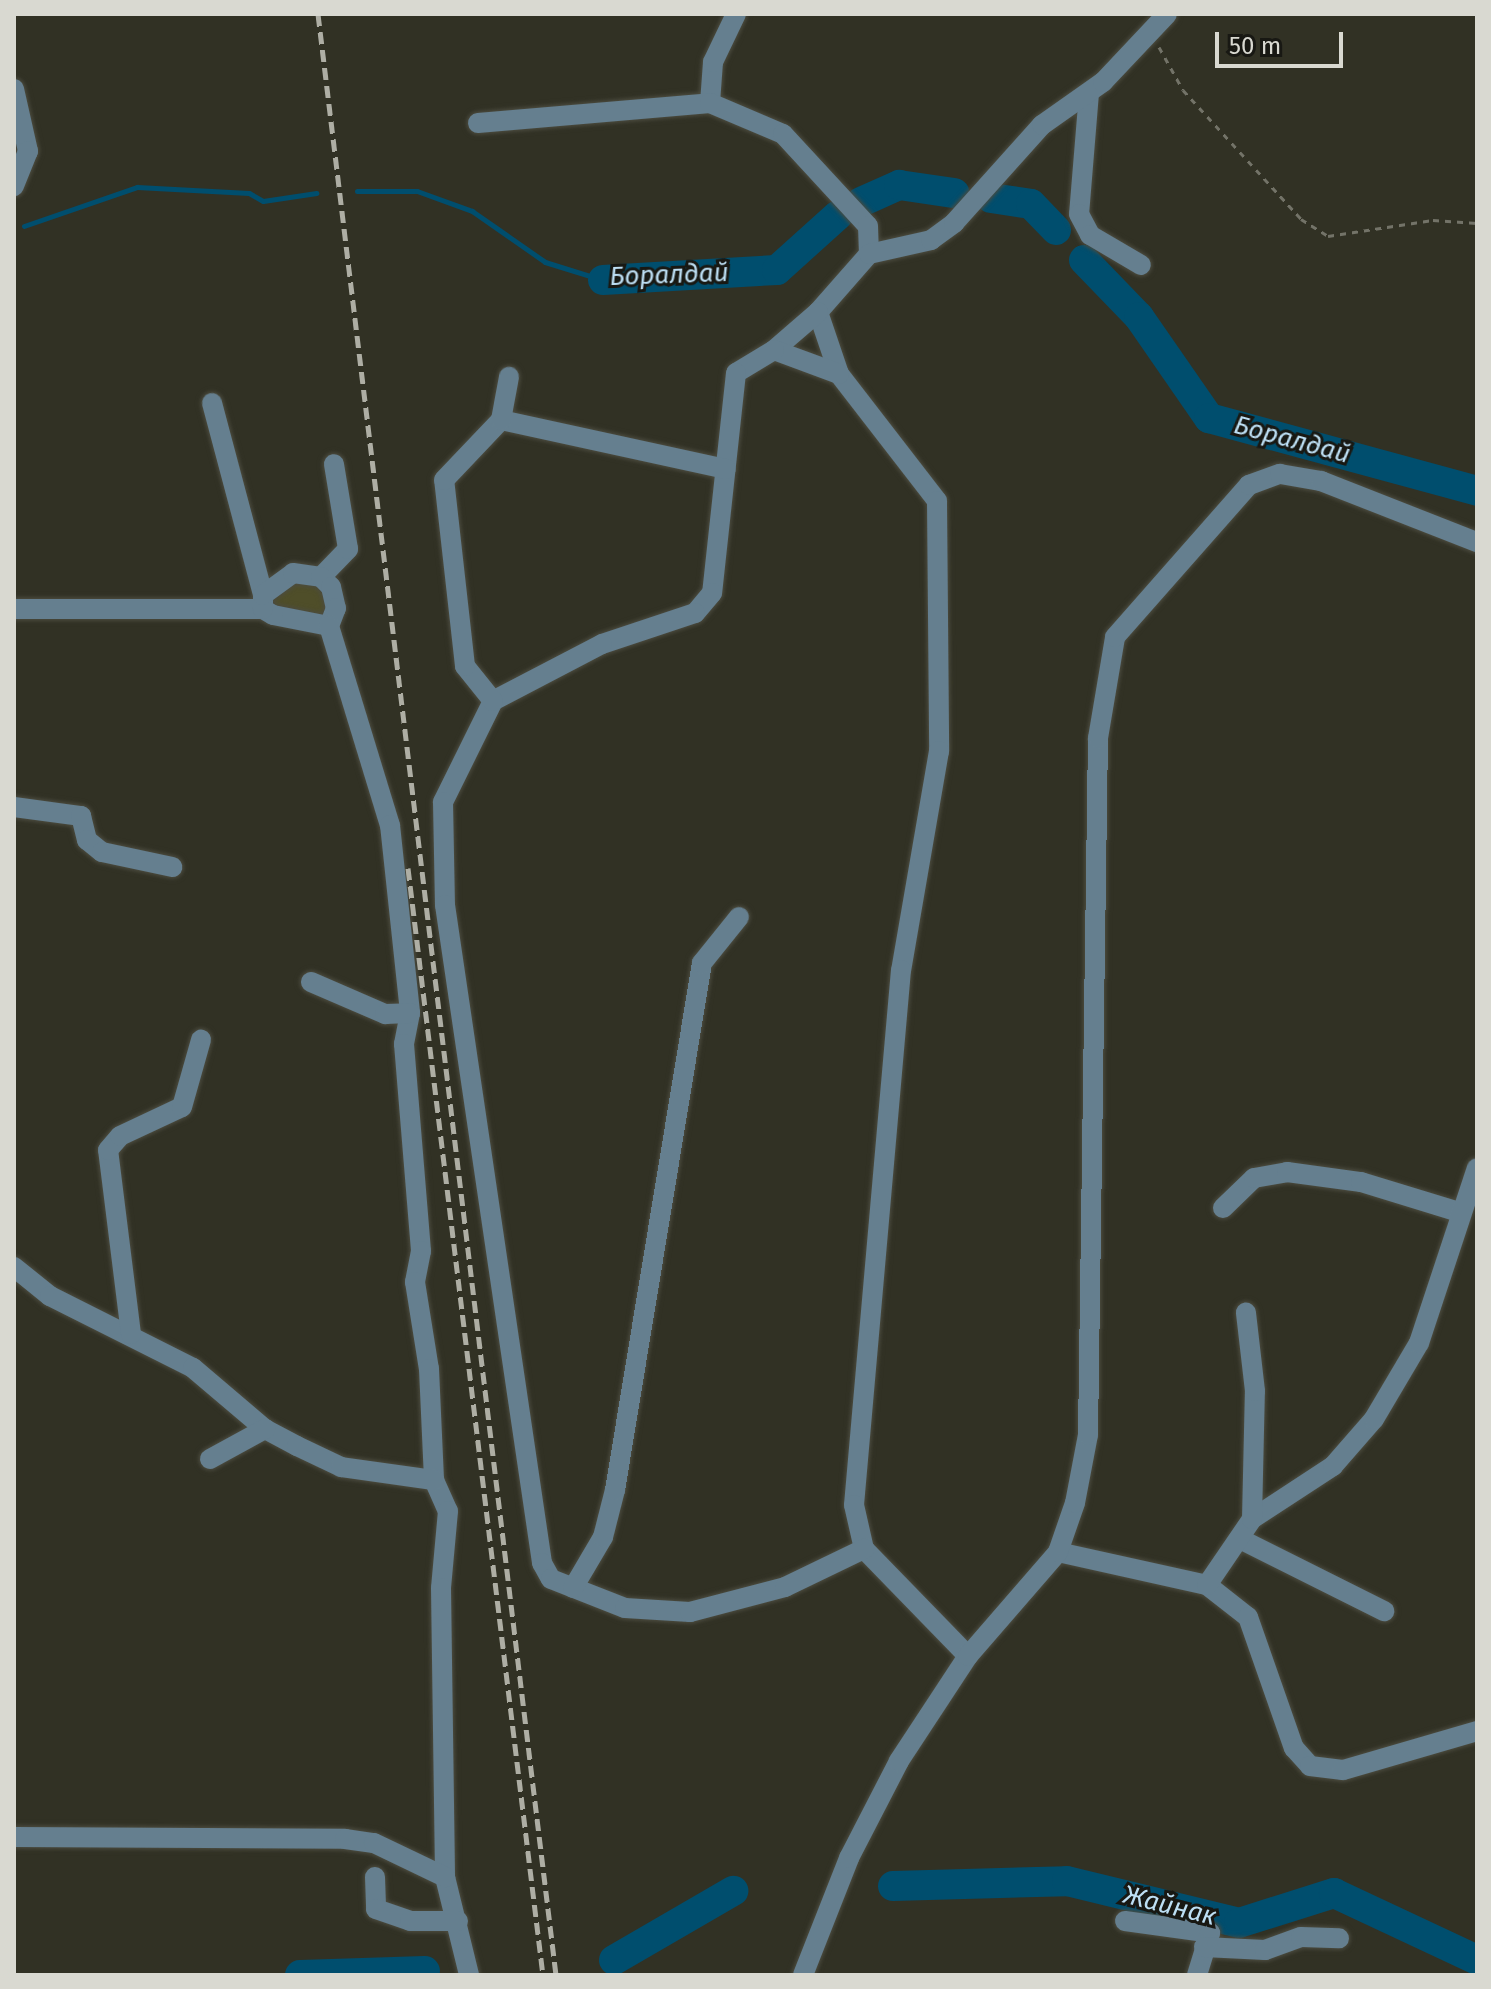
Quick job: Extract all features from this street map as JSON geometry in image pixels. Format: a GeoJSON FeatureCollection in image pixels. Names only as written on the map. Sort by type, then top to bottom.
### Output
{"type":"FeatureCollection","features":[{"type":"Feature","properties":{"kind":"street"},"geometry":{"type":"LineString","coordinates":[[710,103],[713,62],[736,14]]}},
{"type":"Feature","properties":{"kind":"street"},"geometry":{"type":"LineString","coordinates":[[864,1549],[785,1587],[690,1612],[625,1608],[551,1579],[542,1563],[445,905],[443,802],[493,701],[602,644],[695,613],[712,593],[736,373],[774,350],[818,312],[869,254],[931,240],[954,223],[1042,125],[1089,93],[1167,14]]}},
{"type":"Feature","properties":{"kind":"street"},"geometry":{"type":"LineString","coordinates":[[14,89],[28,151],[14,186]]}},
{"type":"Feature","properties":{"kind":"street"},"geometry":{"type":"LineString","coordinates":[[1089,93],[1079,214],[1090,235],[1141,265]]}},
{"type":"Feature","properties":{"kind":"street"},"geometry":{"type":"LineString","coordinates":[[478,123],[710,103],[783,134],[868,226],[869,254]]}},
{"type":"Feature","properties":{"kind":"street"},"geometry":{"type":"LineString","coordinates":[[818,312],[839,374],[937,501],[939,751],[901,970],[854,1505],[864,1549],[968,1656]]}},
{"type":"Feature","properties":{"kind":"street"},"geometry":{"type":"LineString","coordinates":[[774,350],[839,374]]}},
{"type":"Feature","properties":{"kind":"street"},"geometry":{"type":"LineString","coordinates":[[493,701],[465,666],[444,480],[501,420],[509,377]]}},
{"type":"Feature","properties":{"kind":"street"},"geometry":{"type":"LineString","coordinates":[[212,403],[263,602]]}},
{"type":"Feature","properties":{"kind":"street"},"geometry":{"type":"LineString","coordinates":[[501,420],[726,469]]}},
{"type":"Feature","properties":{"kind":"street"},"geometry":{"type":"LineString","coordinates":[[263,602],[278,577],[321,577],[348,549],[334,464]]}},
{"type":"Feature","properties":{"kind":"street"},"geometry":{"type":"LineString","coordinates":[[803,1975],[899,1761],[968,1656],[1058,1552],[1088,1435],[1098,738],[1115,637],[1249,485],[1280,474],[1321,481],[1477,542]]}},
{"type":"Feature","properties":{"kind":"street"},"geometry":{"type":"LineString","coordinates":[[321,577],[336,608],[329,626],[390,825],[410,1013],[404,1044],[421,1251],[415,1282],[429,1369],[434,1480],[448,1511],[441,1588],[445,1877],[469,1975]]}},
{"type":"Feature","properties":{"kind":"street"},"geometry":{"type":"LineString","coordinates":[[14,609],[263,602],[329,626]]}},
{"type":"Feature","properties":{"kind":"street"},"geometry":{"type":"LineString","coordinates":[[14,807],[81,816],[87,840],[102,852],[172,867]]}},
{"type":"Feature","properties":{"kind":"street"},"geometry":{"type":"LineString","coordinates":[[573,1588],[603,1537],[615,1490],[702,963],[739,917]]}},
{"type":"Feature","properties":{"kind":"street"},"geometry":{"type":"LineString","coordinates":[[311,982],[385,1014],[410,1013]]}},
{"type":"Feature","properties":{"kind":"street"},"geometry":{"type":"LineString","coordinates":[[131,1334],[108,1150],[120,1136],[182,1107],[201,1040]]}},
{"type":"Feature","properties":{"kind":"street"},"geometry":{"type":"LineString","coordinates":[[1252,1519],[1333,1466],[1374,1419],[1419,1343],[1459,1212],[1477,1168]]}},
{"type":"Feature","properties":{"kind":"street"},"geometry":{"type":"LineString","coordinates":[[1223,1208],[1254,1178],[1287,1172],[1361,1182],[1459,1212]]}},
{"type":"Feature","properties":{"kind":"street"},"geometry":{"type":"LineString","coordinates":[[14,1267],[50,1296],[131,1334],[193,1368],[265,1429],[341,1467],[434,1480]]}},
{"type":"Feature","properties":{"kind":"street"},"geometry":{"type":"LineString","coordinates":[[1207,1585],[1244,1541],[1252,1519],[1255,1391],[1246,1313]]}},
{"type":"Feature","properties":{"kind":"street"},"geometry":{"type":"LineString","coordinates":[[210,1459],[265,1429]]}},
{"type":"Feature","properties":{"kind":"street"},"geometry":{"type":"LineString","coordinates":[[1244,1541],[1384,1611]]}},
{"type":"Feature","properties":{"kind":"street"},"geometry":{"type":"LineString","coordinates":[[1058,1552],[1207,1585],[1248,1617],[1294,1748],[1310,1766],[1343,1770],[1477,1731]]}},
{"type":"Feature","properties":{"kind":"street"},"geometry":{"type":"LineString","coordinates":[[14,1837],[345,1839],[374,1843],[445,1877]]}},
{"type":"Feature","properties":{"kind":"street"},"geometry":{"type":"LineString","coordinates":[[375,1877],[376,1909],[410,1921],[458,1921]]}},
{"type":"Feature","properties":{"kind":"street"},"geometry":{"type":"LineString","coordinates":[[1125,1921],[1210,1933],[1197,1975]]}},
{"type":"Feature","properties":{"kind":"street"},"geometry":{"type":"LineString","coordinates":[[1204,1947],[1265,1950],[1301,1937],[1339,1938]]}},
{"type":"Feature","properties":{"kind":"path"},"geometry":{"type":"LineString","coordinates":[[1151,33],[1183,90],[1301,219],[1328,236],[1433,220],[1477,223]]}},
{"type":"Feature","properties":{"kind":"shaded area"},"geometry":{"type":"Polygon","coordinates":[[[314,580],[331,605],[325,617],[278,610],[272,599],[296,581],[314,580]]]}},
{"type":"Feature","properties":{"kind":"waterway","name":"Боралдай"},"geometry":{"type":"LineString","coordinates":[[861,202],[899,185],[954,193]]}},
{"type":"Feature","properties":{"kind":"waterway","name":"Боралдай"},"geometry":{"type":"LineString","coordinates":[[24,226],[137,187],[249,193],[263,201],[316,193]]}},
{"type":"Feature","properties":{"kind":"waterway","name":"Боралдай"},"geometry":{"type":"LineString","coordinates":[[357,191],[417,191],[472,211],[545,262],[603,280]]}},
{"type":"Feature","properties":{"kind":"waterway","name":"Боралдай"},"geometry":{"type":"LineString","coordinates":[[991,198],[1031,204],[1056,230]]}},
{"type":"Feature","properties":{"kind":"waterway","name":"Боралдай"},"geometry":{"type":"LineString","coordinates":[[603,280],[777,270],[838,215]]}},
{"type":"Feature","properties":{"kind":"waterway","name":"Боралдай"},"geometry":{"type":"LineString","coordinates":[[1084,260],[1139,317],[1209,418],[1477,491]]}},
{"type":"Feature","properties":{"kind":"waterway","name":"Жайнак"},"geometry":{"type":"LineString","coordinates":[[893,1886],[1067,1881],[1239,1923],[1334,1893],[1477,1960]]}},
{"type":"Feature","properties":{"kind":"waterway","name":"Жайнак"},"geometry":{"type":"LineString","coordinates":[[614,1960],[733,1891]]}},
{"type":"Feature","properties":{"kind":"waterway","name":"Жайнак"},"geometry":{"type":"LineString","coordinates":[[300,1975],[425,1971]]}},
{"type":"Feature","properties":{"kind":"railway"},"geometry":{"type":"LineString","coordinates":[[318,14],[556,1975]]}},
{"type":"Feature","properties":{"kind":"railway"},"geometry":{"type":"LineString","coordinates":[[408,868],[543,1975]]}}]}
